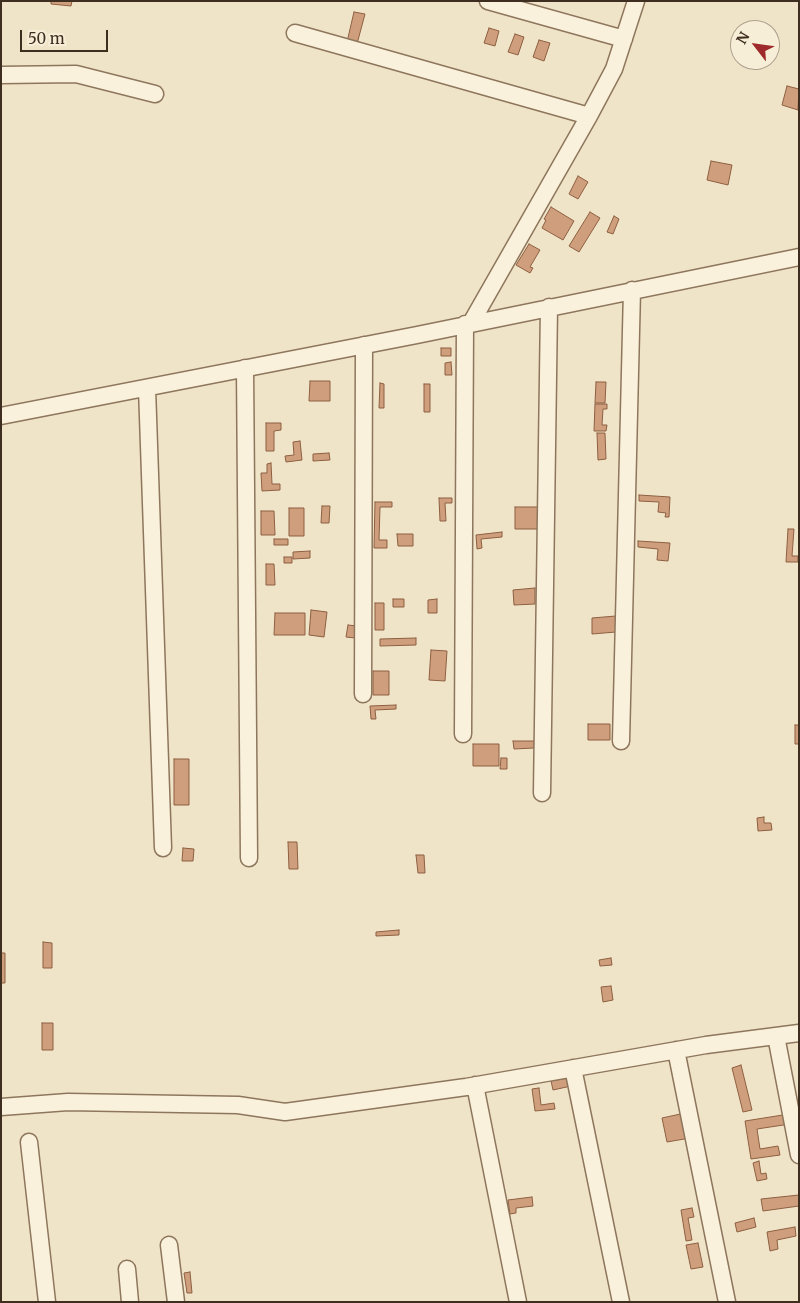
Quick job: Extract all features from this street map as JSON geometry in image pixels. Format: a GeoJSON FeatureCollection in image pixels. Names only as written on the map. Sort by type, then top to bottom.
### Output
{"type":"FeatureCollection","features":[{"type":"Feature","properties":{"kind":"street"},"geometry":{"type":"LineString","coordinates":[[488,1],[624,39]]}},
{"type":"Feature","properties":{"kind":"street"},"geometry":{"type":"LineString","coordinates":[[463,734],[468,324],[589,116],[614,69],[636,1]]}},
{"type":"Feature","properties":{"kind":"street"},"geometry":{"type":"LineString","coordinates":[[295,33],[589,116]]}},
{"type":"Feature","properties":{"kind":"street"},"geometry":{"type":"LineString","coordinates":[[1,75],[76,74],[155,94]]}},
{"type":"Feature","properties":{"kind":"street"},"geometry":{"type":"LineString","coordinates":[[1,416],[799,257]]}},
{"type":"Feature","properties":{"kind":"street"},"geometry":{"type":"LineString","coordinates":[[621,741],[632,290]]}},
{"type":"Feature","properties":{"kind":"street"},"geometry":{"type":"LineString","coordinates":[[542,793],[549,307]]}},
{"type":"Feature","properties":{"kind":"street"},"geometry":{"type":"LineString","coordinates":[[362,694],[364,345]]}},
{"type":"Feature","properties":{"kind":"street"},"geometry":{"type":"LineString","coordinates":[[245,368],[249,858]]}},
{"type":"Feature","properties":{"kind":"street"},"geometry":{"type":"LineString","coordinates":[[147,388],[163,848]]}},
{"type":"Feature","properties":{"kind":"street"},"geometry":{"type":"LineString","coordinates":[[1,1107],[68,1102],[238,1105],[285,1112],[475,1085],[676,1050],[799,1033]]}},
{"type":"Feature","properties":{"kind":"street"},"geometry":{"type":"LineString","coordinates":[[776,1036],[799,1154]]}},
{"type":"Feature","properties":{"kind":"street"},"geometry":{"type":"LineString","coordinates":[[676,1050],[727,1302]]}},
{"type":"Feature","properties":{"kind":"street"},"geometry":{"type":"LineString","coordinates":[[573,1068],[621,1302]]}},
{"type":"Feature","properties":{"kind":"street"},"geometry":{"type":"LineString","coordinates":[[475,1085],[518,1302]]}},
{"type":"Feature","properties":{"kind":"street"},"geometry":{"type":"LineString","coordinates":[[29,1142],[47,1302]]}},
{"type":"Feature","properties":{"kind":"street"},"geometry":{"type":"LineString","coordinates":[[169,1245],[176,1302]]}},
{"type":"Feature","properties":{"kind":"street"},"geometry":{"type":"LineString","coordinates":[[127,1269],[130,1302]]}},
{"type":"Feature","properties":{"kind":"building"},"geometry":{"type":"Polygon","coordinates":[[[51,1],[72,1],[71,6],[51,4],[51,1]]]}},
{"type":"Feature","properties":{"kind":"building"},"geometry":{"type":"Polygon","coordinates":[[[354,12],[365,14],[357,44],[347,42],[354,12]]]}},
{"type":"Feature","properties":{"kind":"building"},"geometry":{"type":"Polygon","coordinates":[[[489,28],[499,31],[495,46],[484,43],[489,28]]]}},
{"type":"Feature","properties":{"kind":"building"},"geometry":{"type":"Polygon","coordinates":[[[515,34],[524,37],[518,55],[508,52],[515,34]]]}},
{"type":"Feature","properties":{"kind":"building"},"geometry":{"type":"Polygon","coordinates":[[[539,40],[550,43],[544,61],[533,57],[539,40]]]}},
{"type":"Feature","properties":{"kind":"building"},"geometry":{"type":"Polygon","coordinates":[[[787,86],[799,89],[798,110],[782,105],[787,86]]]}},
{"type":"Feature","properties":{"kind":"building"},"geometry":{"type":"Polygon","coordinates":[[[711,161],[732,165],[728,185],[707,180],[711,161]]]}},
{"type":"Feature","properties":{"kind":"building"},"geometry":{"type":"Polygon","coordinates":[[[578,176],[588,182],[578,199],[569,194],[578,176]]]}},
{"type":"Feature","properties":{"kind":"building"},"geometry":{"type":"Polygon","coordinates":[[[551,207],[574,221],[563,240],[542,228],[546,220],[544,219],[551,207]]]}},
{"type":"Feature","properties":{"kind":"building"},"geometry":{"type":"Polygon","coordinates":[[[590,212],[600,218],[579,252],[569,246],[590,212]]]}},
{"type":"Feature","properties":{"kind":"building"},"geometry":{"type":"Polygon","coordinates":[[[614,216],[619,219],[613,234],[607,232],[614,216]]]}},
{"type":"Feature","properties":{"kind":"building"},"geometry":{"type":"Polygon","coordinates":[[[529,244],[540,250],[530,267],[533,268],[530,273],[516,265],[529,244]]]}},
{"type":"Feature","properties":{"kind":"building"},"geometry":{"type":"Polygon","coordinates":[[[441,348],[451,348],[451,356],[441,356],[441,348]]]}},
{"type":"Feature","properties":{"kind":"building"},"geometry":{"type":"Polygon","coordinates":[[[451,362],[452,375],[445,375],[445,363],[451,362]]]}},
{"type":"Feature","properties":{"kind":"building"},"geometry":{"type":"Polygon","coordinates":[[[310,381],[330,381],[330,401],[309,401],[310,381]]]}},
{"type":"Feature","properties":{"kind":"building"},"geometry":{"type":"Polygon","coordinates":[[[596,382],[606,382],[605,403],[595,403],[596,382]]]}},
{"type":"Feature","properties":{"kind":"building"},"geometry":{"type":"Polygon","coordinates":[[[380,383],[384,384],[384,408],[379,408],[380,383]]]}},
{"type":"Feature","properties":{"kind":"building"},"geometry":{"type":"Polygon","coordinates":[[[424,384],[430,384],[430,412],[424,412],[424,384]]]}},
{"type":"Feature","properties":{"kind":"building"},"geometry":{"type":"Polygon","coordinates":[[[595,404],[607,404],[607,409],[603,409],[602,425],[607,425],[606,431],[594,431],[595,404]]]}},
{"type":"Feature","properties":{"kind":"building"},"geometry":{"type":"Polygon","coordinates":[[[266,423],[281,423],[281,430],[274,431],[274,451],[266,451],[266,423]]]}},
{"type":"Feature","properties":{"kind":"building"},"geometry":{"type":"Polygon","coordinates":[[[597,433],[605,433],[606,459],[598,460],[597,433]]]}},
{"type":"Feature","properties":{"kind":"building"},"geometry":{"type":"Polygon","coordinates":[[[300,441],[302,460],[286,462],[285,456],[294,455],[293,442],[300,441]]]}},
{"type":"Feature","properties":{"kind":"building"},"geometry":{"type":"Polygon","coordinates":[[[329,453],[330,460],[313,461],[313,454],[329,453]]]}},
{"type":"Feature","properties":{"kind":"building"},"geometry":{"type":"Polygon","coordinates":[[[271,463],[272,484],[280,484],[280,490],[262,491],[261,473],[267,473],[267,464],[271,463]]]}},
{"type":"Feature","properties":{"kind":"building"},"geometry":{"type":"Polygon","coordinates":[[[639,495],[670,497],[669,517],[665,517],[666,513],[658,512],[659,502],[639,501],[639,495]]]}},
{"type":"Feature","properties":{"kind":"building"},"geometry":{"type":"Polygon","coordinates":[[[439,498],[452,498],[452,503],[445,503],[446,521],[440,521],[439,498]]]}},
{"type":"Feature","properties":{"kind":"building"},"geometry":{"type":"Polygon","coordinates":[[[375,502],[392,502],[392,507],[380,507],[379,540],[387,540],[387,548],[374,548],[375,502]]]}},
{"type":"Feature","properties":{"kind":"building"},"geometry":{"type":"Polygon","coordinates":[[[322,506],[330,506],[329,523],[321,523],[322,506]]]}},
{"type":"Feature","properties":{"kind":"building"},"geometry":{"type":"Polygon","coordinates":[[[515,507],[542,507],[542,529],[515,529],[515,507]]]}},
{"type":"Feature","properties":{"kind":"building"},"geometry":{"type":"Polygon","coordinates":[[[289,508],[304,508],[304,536],[289,536],[289,508]]]}},
{"type":"Feature","properties":{"kind":"building"},"geometry":{"type":"Polygon","coordinates":[[[261,511],[274,511],[275,535],[261,535],[261,511]]]}},
{"type":"Feature","properties":{"kind":"building"},"geometry":{"type":"Polygon","coordinates":[[[788,529],[794,529],[792,556],[798,556],[798,562],[786,562],[788,529]]]}},
{"type":"Feature","properties":{"kind":"building"},"geometry":{"type":"Polygon","coordinates":[[[502,532],[502,537],[481,539],[482,548],[477,549],[476,535],[502,532]]]}},
{"type":"Feature","properties":{"kind":"building"},"geometry":{"type":"Polygon","coordinates":[[[397,534],[413,534],[413,546],[398,546],[397,534]]]}},
{"type":"Feature","properties":{"kind":"building"},"geometry":{"type":"Polygon","coordinates":[[[274,539],[288,539],[288,545],[274,545],[274,539]]]}},
{"type":"Feature","properties":{"kind":"building"},"geometry":{"type":"Polygon","coordinates":[[[638,541],[670,543],[668,561],[657,560],[658,549],[638,547],[638,541]]]}},
{"type":"Feature","properties":{"kind":"building"},"geometry":{"type":"Polygon","coordinates":[[[310,551],[310,558],[293,559],[293,552],[310,551]]]}},
{"type":"Feature","properties":{"kind":"building"},"geometry":{"type":"Polygon","coordinates":[[[284,557],[292,557],[292,563],[284,563],[284,557]]]}},
{"type":"Feature","properties":{"kind":"building"},"geometry":{"type":"Polygon","coordinates":[[[266,564],[274,564],[275,585],[266,585],[266,564]]]}},
{"type":"Feature","properties":{"kind":"building"},"geometry":{"type":"Polygon","coordinates":[[[535,588],[535,604],[514,605],[513,590],[535,588]]]}},
{"type":"Feature","properties":{"kind":"building"},"geometry":{"type":"Polygon","coordinates":[[[393,599],[404,599],[404,607],[393,607],[393,599]]]}},
{"type":"Feature","properties":{"kind":"building"},"geometry":{"type":"Polygon","coordinates":[[[437,599],[437,613],[428,613],[428,600],[437,599]]]}},
{"type":"Feature","properties":{"kind":"building"},"geometry":{"type":"Polygon","coordinates":[[[375,603],[384,603],[384,630],[375,630],[375,603]]]}},
{"type":"Feature","properties":{"kind":"building"},"geometry":{"type":"Polygon","coordinates":[[[311,610],[327,612],[324,637],[309,635],[311,610]]]}},
{"type":"Feature","properties":{"kind":"building"},"geometry":{"type":"Polygon","coordinates":[[[275,613],[305,613],[305,635],[274,635],[275,613]]]}},
{"type":"Feature","properties":{"kind":"building"},"geometry":{"type":"Polygon","coordinates":[[[616,616],[616,632],[592,634],[592,618],[616,616]]]}},
{"type":"Feature","properties":{"kind":"building"},"geometry":{"type":"Polygon","coordinates":[[[348,625],[357,626],[355,638],[346,637],[348,625]]]}},
{"type":"Feature","properties":{"kind":"building"},"geometry":{"type":"Polygon","coordinates":[[[416,638],[416,645],[380,646],[380,639],[416,638]]]}},
{"type":"Feature","properties":{"kind":"building"},"geometry":{"type":"Polygon","coordinates":[[[431,650],[447,651],[445,681],[429,680],[431,650]]]}},
{"type":"Feature","properties":{"kind":"building"},"geometry":{"type":"Polygon","coordinates":[[[373,671],[389,671],[389,695],[373,695],[373,671]]]}},
{"type":"Feature","properties":{"kind":"building"},"geometry":{"type":"Polygon","coordinates":[[[396,705],[396,709],[375,710],[376,719],[371,719],[370,706],[396,705]]]}},
{"type":"Feature","properties":{"kind":"building"},"geometry":{"type":"Polygon","coordinates":[[[588,724],[610,724],[610,740],[588,740],[588,724]]]}},
{"type":"Feature","properties":{"kind":"building"},"geometry":{"type":"Polygon","coordinates":[[[795,725],[799,725],[799,744],[795,744],[795,725]]]}},
{"type":"Feature","properties":{"kind":"building"},"geometry":{"type":"Polygon","coordinates":[[[513,741],[534,741],[534,748],[514,749],[513,741]]]}},
{"type":"Feature","properties":{"kind":"building"},"geometry":{"type":"Polygon","coordinates":[[[473,744],[499,744],[499,766],[473,766],[473,744]]]}},
{"type":"Feature","properties":{"kind":"building"},"geometry":{"type":"Polygon","coordinates":[[[501,758],[507,758],[507,769],[500,769],[501,758]]]}},
{"type":"Feature","properties":{"kind":"building"},"geometry":{"type":"Polygon","coordinates":[[[174,759],[189,759],[189,805],[174,805],[174,759]]]}},
{"type":"Feature","properties":{"kind":"building"},"geometry":{"type":"Polygon","coordinates":[[[764,817],[764,823],[771,823],[772,830],[758,831],[757,818],[764,817]]]}},
{"type":"Feature","properties":{"kind":"building"},"geometry":{"type":"Polygon","coordinates":[[[288,842],[297,842],[298,869],[289,869],[288,842]]]}},
{"type":"Feature","properties":{"kind":"building"},"geometry":{"type":"Polygon","coordinates":[[[183,848],[194,849],[193,861],[182,861],[183,848]]]}},
{"type":"Feature","properties":{"kind":"building"},"geometry":{"type":"Polygon","coordinates":[[[416,855],[424,855],[425,873],[418,873],[416,855]]]}},
{"type":"Feature","properties":{"kind":"building"},"geometry":{"type":"Polygon","coordinates":[[[399,930],[399,935],[376,936],[376,932],[399,930]]]}},
{"type":"Feature","properties":{"kind":"building"},"geometry":{"type":"Polygon","coordinates":[[[43,942],[52,943],[52,968],[43,968],[43,942]]]}},
{"type":"Feature","properties":{"kind":"building"},"geometry":{"type":"Polygon","coordinates":[[[1,953],[5,953],[5,983],[1,983],[1,953]]]}},
{"type":"Feature","properties":{"kind":"building"},"geometry":{"type":"Polygon","coordinates":[[[611,958],[612,965],[600,966],[599,960],[611,958]]]}},
{"type":"Feature","properties":{"kind":"building"},"geometry":{"type":"Polygon","coordinates":[[[611,986],[613,1000],[603,1002],[601,987],[611,986]]]}},
{"type":"Feature","properties":{"kind":"building"},"geometry":{"type":"Polygon","coordinates":[[[42,1023],[53,1023],[53,1050],[42,1050],[42,1023]]]}},
{"type":"Feature","properties":{"kind":"building"},"geometry":{"type":"Polygon","coordinates":[[[741,1065],[752,1110],[743,1112],[732,1068],[741,1065]]]}},
{"type":"Feature","properties":{"kind":"building"},"geometry":{"type":"Polygon","coordinates":[[[569,1078],[571,1086],[553,1090],[551,1081],[569,1078]]]}},
{"type":"Feature","properties":{"kind":"building"},"geometry":{"type":"Polygon","coordinates":[[[539,1088],[541,1105],[554,1103],[555,1109],[535,1111],[532,1089],[539,1088]]]}},
{"type":"Feature","properties":{"kind":"building"},"geometry":{"type":"Polygon","coordinates":[[[685,1113],[690,1138],[667,1142],[662,1118],[685,1113]]]}},
{"type":"Feature","properties":{"kind":"building"},"geometry":{"type":"Polygon","coordinates":[[[789,1114],[790,1124],[757,1129],[760,1149],[778,1146],[780,1155],[751,1159],[745,1121],[789,1114]]]}},
{"type":"Feature","properties":{"kind":"building"},"geometry":{"type":"Polygon","coordinates":[[[759,1161],[761,1174],[766,1173],[767,1179],[757,1181],[753,1163],[759,1161]]]}},
{"type":"Feature","properties":{"kind":"building"},"geometry":{"type":"Polygon","coordinates":[[[799,1195],[799,1206],[763,1211],[761,1199],[799,1195]]]}},
{"type":"Feature","properties":{"kind":"building"},"geometry":{"type":"Polygon","coordinates":[[[532,1197],[533,1206],[516,1208],[516,1213],[510,1214],[508,1200],[532,1197]]]}},
{"type":"Feature","properties":{"kind":"building"},"geometry":{"type":"Polygon","coordinates":[[[692,1208],[694,1217],[688,1218],[692,1240],[686,1241],[681,1210],[692,1208]]]}},
{"type":"Feature","properties":{"kind":"building"},"geometry":{"type":"Polygon","coordinates":[[[754,1218],[756,1227],[737,1232],[735,1223],[754,1218]]]}},
{"type":"Feature","properties":{"kind":"building"},"geometry":{"type":"Polygon","coordinates":[[[795,1227],[796,1236],[777,1240],[778,1249],[770,1251],[767,1232],[795,1227]]]}},
{"type":"Feature","properties":{"kind":"building"},"geometry":{"type":"Polygon","coordinates":[[[698,1243],[703,1267],[691,1269],[686,1245],[698,1243]]]}},
{"type":"Feature","properties":{"kind":"building"},"geometry":{"type":"Polygon","coordinates":[[[190,1272],[192,1293],[187,1293],[184,1273],[190,1272]]]}}]}
